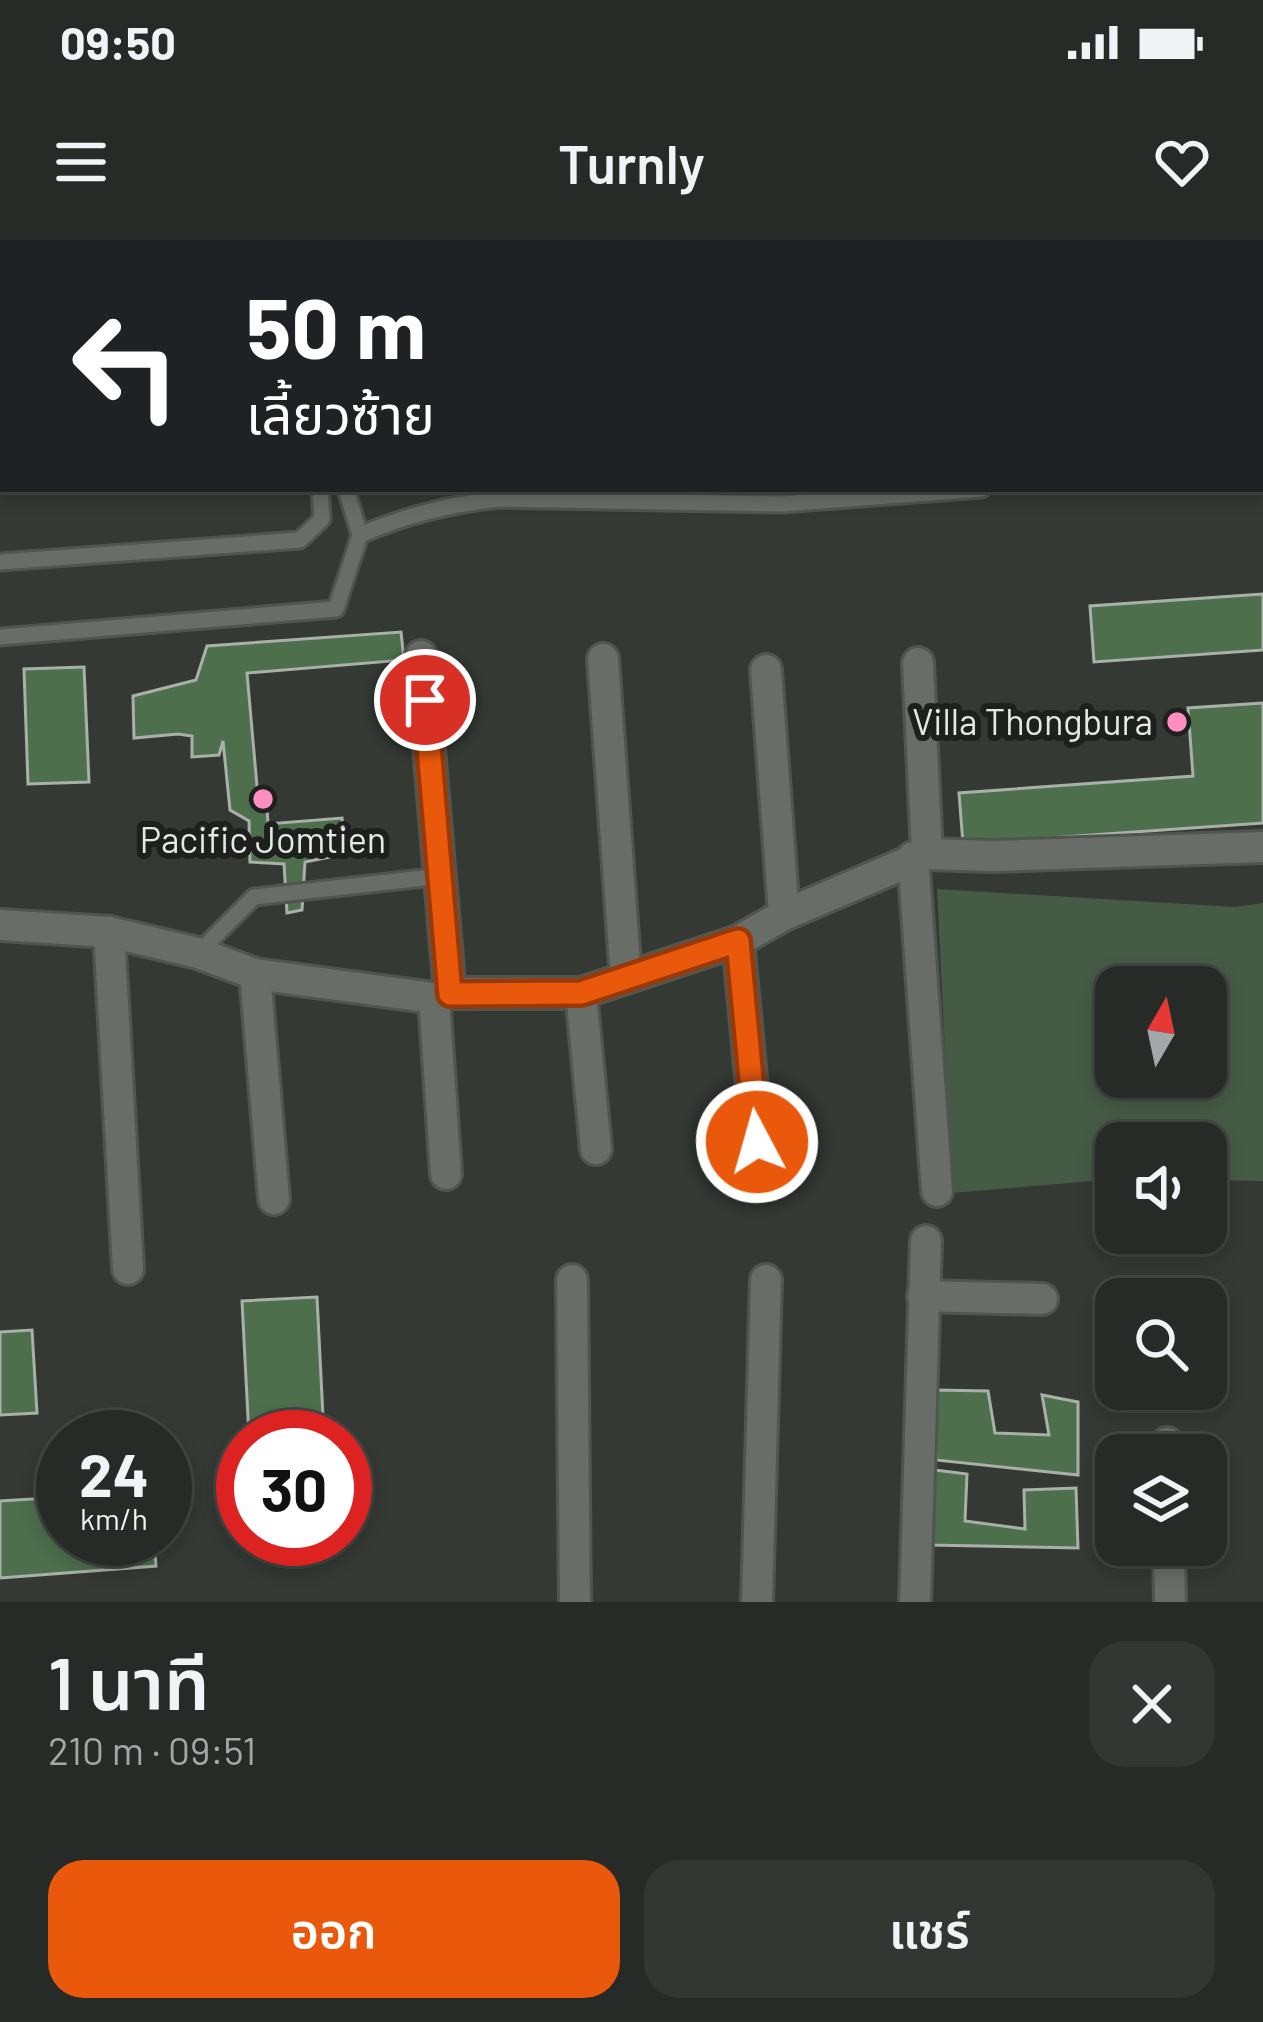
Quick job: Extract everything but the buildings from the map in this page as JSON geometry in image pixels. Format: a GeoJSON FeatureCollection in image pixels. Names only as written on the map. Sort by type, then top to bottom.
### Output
{"type":"FeatureCollection","features":[{"type":"Feature","properties":{"kind":"street"},"geometry":{"type":"LineString","coordinates":[[422,656],[442,876],[446,1174]]}},
{"type":"Feature","properties":{"kind":"street"},"geometry":{"type":"LineString","coordinates":[[603,659],[626,978]]}},
{"type":"Feature","properties":{"kind":"street"},"geometry":{"type":"LineString","coordinates":[[918,663],[920,855],[937,1191]]}},
{"type":"Feature","properties":{"kind":"street"},"geometry":{"type":"LineString","coordinates":[[766,670],[784,915]]}},
{"type":"Feature","properties":{"kind":"street"},"geometry":{"type":"LineString","coordinates":[[0,926],[109,932],[198,953],[255,974],[442,996],[581,993],[738,941],[784,915],[920,855],[1263,848]]}},
{"type":"Feature","properties":{"kind":"street"},"geometry":{"type":"LineString","coordinates":[[109,932],[128,1268]]}},
{"type":"Feature","properties":{"kind":"street"},"geometry":{"type":"LineString","coordinates":[[738,941],[760,1181]]}},
{"type":"Feature","properties":{"kind":"street"},"geometry":{"type":"LineString","coordinates":[[255,974],[274,1199]]}},
{"type":"Feature","properties":{"kind":"street"},"geometry":{"type":"LineString","coordinates":[[581,993],[596,1149]]}},
{"type":"Feature","properties":{"kind":"street"},"geometry":{"type":"LineString","coordinates":[[915,1602],[926,1241]]}},
{"type":"Feature","properties":{"kind":"street"},"geometry":{"type":"LineString","coordinates":[[572,1280],[574,1602]]}},
{"type":"Feature","properties":{"kind":"street"},"geometry":{"type":"LineString","coordinates":[[757,1602],[766,1280]]}},
{"type":"Feature","properties":{"kind":"street"},"geometry":{"type":"LineString","coordinates":[[923,1296],[1042,1299]]}},
{"type":"Feature","properties":{"kind":"street"},"geometry":{"type":"LineString","coordinates":[[1169,1566],[1170,1602]]}},
{"type":"Feature","properties":{"kind":"lane"},"geometry":{"type":"LineString","coordinates":[[0,562],[300,540],[322,519],[320,492]]}},
{"type":"Feature","properties":{"kind":"lane"},"geometry":{"type":"LineString","coordinates":[[0,637],[335,609],[360,535],[347,492]]}},
{"type":"Feature","properties":{"kind":"lane"},"geometry":{"type":"LineString","coordinates":[[360,535],[430,510],[500,499],[896,492]]}},
{"type":"Feature","properties":{"kind":"lane"},"geometry":{"type":"LineString","coordinates":[[198,953],[254,896],[442,876]]}},
{"type":"Feature","properties":{"kind":"green space"},"geometry":{"type":"Polygon","coordinates":[[[937,889],[1235,907],[1263,903],[1263,1181],[1227,1180],[1227,1122],[1095,1122],[1095,1181],[952,1193],[937,889]]]}},
{"type":"Feature","properties":{"kind":"place","name":"Villa Thongbura"},"geometry":{"type":"Point","coordinates":[1177,722]}},
{"type":"Feature","properties":{"kind":"place","name":"Pacific Jomtien"},"geometry":{"type":"Point","coordinates":[263,799]}},
{"type":"Feature","properties":{"kind":"route"},"geometry":{"type":"LineString","coordinates":[[425,700],[450,994],[581,993],[738,941],[757,1142]]}}]}
